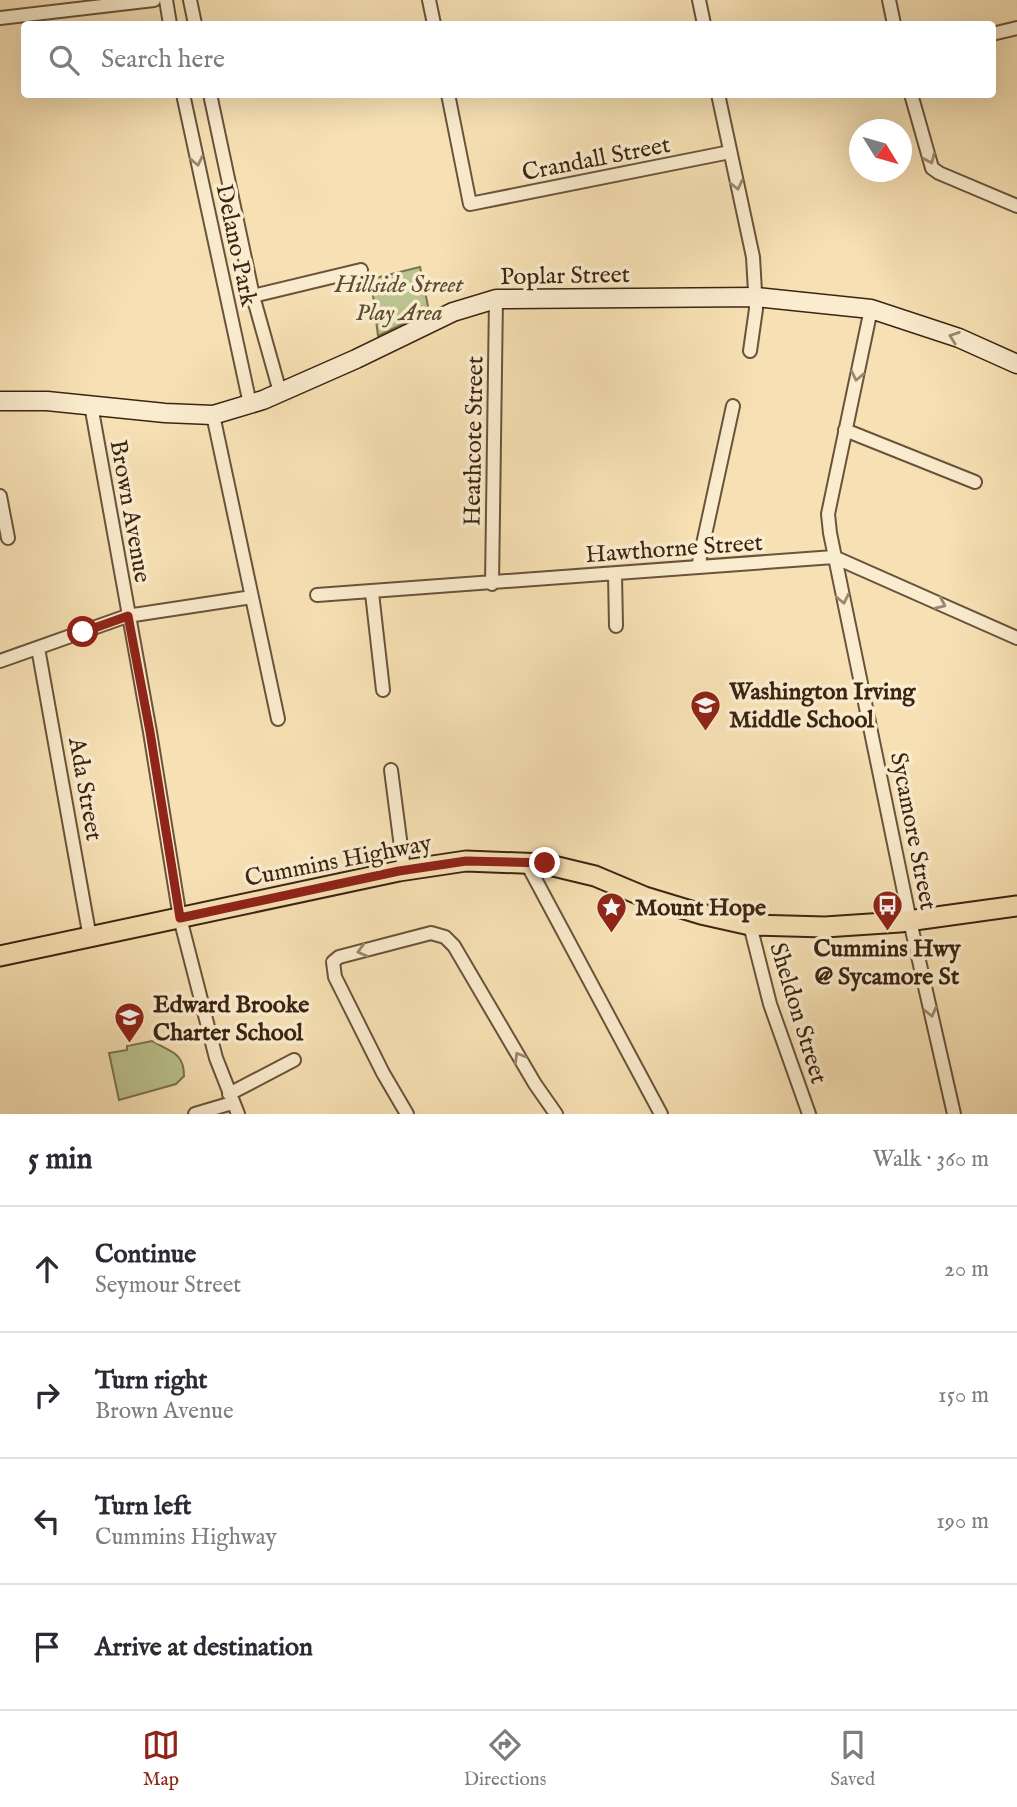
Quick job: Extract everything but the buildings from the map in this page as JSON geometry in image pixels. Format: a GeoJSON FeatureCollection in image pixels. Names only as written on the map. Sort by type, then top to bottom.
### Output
{"type":"FeatureCollection","features":[{"type":"Feature","properties":{"kind":"main road","name":"Cummins Highway"},"geometry":{"type":"LineString","coordinates":[[0,956],[404,870],[466,861],[545,863],[595,876],[645,897],[701,914],[750,925],[825,927],[910,921],[1017,906]]}},
{"type":"Feature","properties":{"kind":"street"},"geometry":{"type":"LineString","coordinates":[[0,18],[154,0]]}},
{"type":"Feature","properties":{"kind":"street"},"geometry":{"type":"LineString","coordinates":[[166,0],[170,21]]}},
{"type":"Feature","properties":{"kind":"street"},"geometry":{"type":"LineString","coordinates":[[190,0],[194,21]]}},
{"type":"Feature","properties":{"kind":"street"},"geometry":{"type":"LineString","coordinates":[[429,0],[433,21]]}},
{"type":"Feature","properties":{"kind":"street"},"geometry":{"type":"LineString","coordinates":[[699,0],[703,21]]}},
{"type":"Feature","properties":{"kind":"street"},"geometry":{"type":"LineString","coordinates":[[889,0],[893,21]]}},
{"type":"Feature","properties":{"kind":"street"},"geometry":{"type":"LineString","coordinates":[[996,33],[1017,28]]}},
{"type":"Feature","properties":{"kind":"street","name":"Delano Park"},"geometry":{"type":"LineString","coordinates":[[184,98],[250,404]]}},
{"type":"Feature","properties":{"kind":"street","name":"Delano Park"},"geometry":{"type":"LineString","coordinates":[[211,98],[253,296],[280,392]]}},
{"type":"Feature","properties":{"kind":"street","name":"Crandall Street"},"geometry":{"type":"LineString","coordinates":[[449,98],[470,204],[730,152]]}},
{"type":"Feature","properties":{"kind":"street"},"geometry":{"type":"LineString","coordinates":[[719,98],[754,257],[756,309],[750,351]]}},
{"type":"Feature","properties":{"kind":"street"},"geometry":{"type":"LineString","coordinates":[[912,98],[932,168],[1017,206]]}},
{"type":"Feature","properties":{"kind":"street"},"geometry":{"type":"LineString","coordinates":[[253,296],[361,270]]}},
{"type":"Feature","properties":{"kind":"street","name":"Poplar Street"},"geometry":{"type":"LineString","coordinates":[[0,401],[213,415],[280,392],[453,312],[496,299],[755,298],[871,309],[958,338],[1017,364]]}},
{"type":"Feature","properties":{"kind":"street","name":"Heathcote Street"},"geometry":{"type":"LineString","coordinates":[[492,584],[496,299]]}},
{"type":"Feature","properties":{"kind":"street","name":"Sycamore Street"},"geometry":{"type":"LineString","coordinates":[[871,309],[828,514],[834,557],[910,921],[954,1114]]}},
{"type":"Feature","properties":{"kind":"street","name":"Brown Avenue"},"geometry":{"type":"LineString","coordinates":[[91,405],[150,732],[180,918],[188,941],[206,1022],[233,1104]]}},
{"type":"Feature","properties":{"kind":"street"},"geometry":{"type":"LineString","coordinates":[[698,568],[733,407]]}},
{"type":"Feature","properties":{"kind":"street"},"geometry":{"type":"LineString","coordinates":[[213,415],[278,719]]}},
{"type":"Feature","properties":{"kind":"street"},"geometry":{"type":"LineString","coordinates":[[845,430],[975,482]]}},
{"type":"Feature","properties":{"kind":"street"},"geometry":{"type":"LineString","coordinates":[[0,496],[8,538]]}},
{"type":"Feature","properties":{"kind":"street","name":"Hawthorne Street"},"geometry":{"type":"LineString","coordinates":[[317,595],[834,557],[1017,638]]}},
{"type":"Feature","properties":{"kind":"street"},"geometry":{"type":"LineString","coordinates":[[615,574],[616,626]]}},
{"type":"Feature","properties":{"kind":"street"},"geometry":{"type":"LineString","coordinates":[[372,593],[383,691]]}},
{"type":"Feature","properties":{"kind":"street"},"geometry":{"type":"LineString","coordinates":[[0,662],[128,616],[252,597]]}},
{"type":"Feature","properties":{"kind":"street","name":"Ada Street"},"geometry":{"type":"LineString","coordinates":[[38,648],[90,938]]}},
{"type":"Feature","properties":{"kind":"street"},"geometry":{"type":"LineString","coordinates":[[391,770],[404,870]]}},
{"type":"Feature","properties":{"kind":"street"},"geometry":{"type":"LineString","coordinates":[[526,862],[661,1114]]}},
{"type":"Feature","properties":{"kind":"street","name":"Sheldon Street"},"geometry":{"type":"LineString","coordinates":[[750,925],[770,1004],[809,1114]]}},
{"type":"Feature","properties":{"kind":"street"},"geometry":{"type":"LineString","coordinates":[[407,1114],[383,1073],[335,977],[333,962],[339,957],[431,933],[445,937],[454,946],[535,1084],[556,1114]]}},
{"type":"Feature","properties":{"kind":"street"},"geometry":{"type":"LineString","coordinates":[[195,1114],[233,1104],[294,1060]]}},
{"type":"Feature","properties":{"kind":"green space","name":"Hillside Street Play Area"},"geometry":{"type":"Polygon","coordinates":[[[420,267],[429,311],[378,336],[371,279],[420,267]]]}},
{"type":"Feature","properties":{"kind":"green space"},"geometry":{"type":"Polygon","coordinates":[[[152,1041],[179,1057],[184,1076],[176,1084],[119,1100],[109,1053],[152,1041]]]}},
{"type":"Feature","properties":{"kind":"place","name":"Washington Irving Middle School"},"geometry":{"type":"Point","coordinates":[706,732]}},
{"type":"Feature","properties":{"kind":"place","name":"Cummins Hwy @ Sycamore St"},"geometry":{"type":"Point","coordinates":[887,933]}},
{"type":"Feature","properties":{"kind":"place","name":"Mount Hope"},"geometry":{"type":"Point","coordinates":[612,934]}},
{"type":"Feature","properties":{"kind":"place","name":"Edward Brooke Charter School"},"geometry":{"type":"Point","coordinates":[130,1045]}},
{"type":"Feature","properties":{"kind":"route"},"geometry":{"type":"LineString","coordinates":[[83,632],[128,616],[180,918],[399,871],[466,861],[545,863]]}}]}
